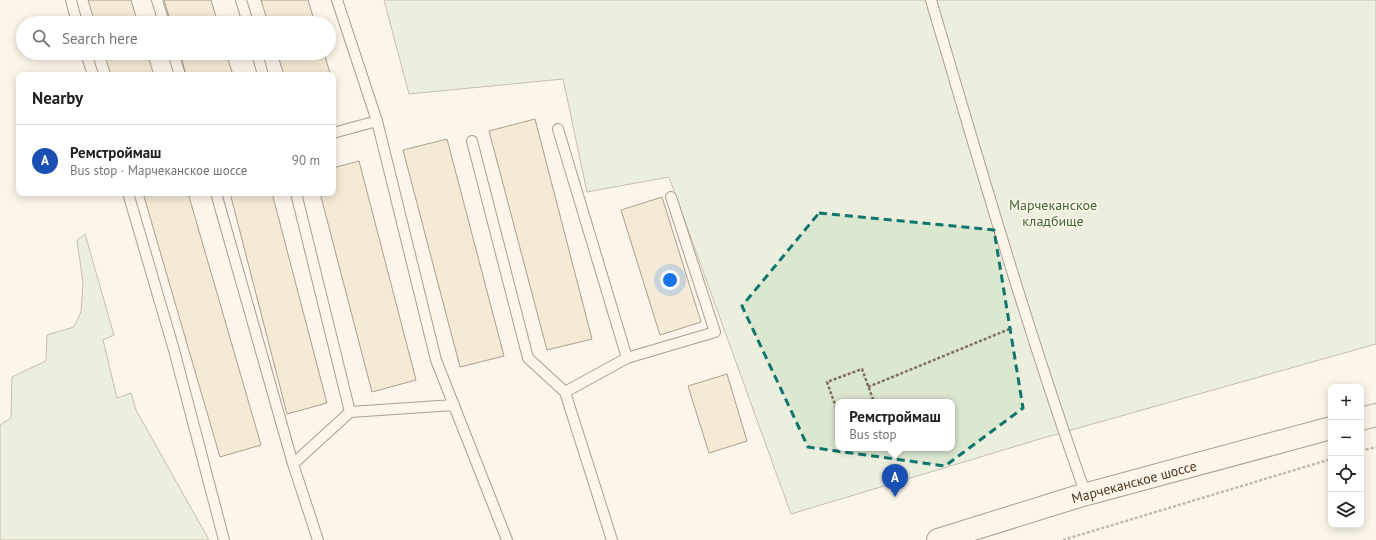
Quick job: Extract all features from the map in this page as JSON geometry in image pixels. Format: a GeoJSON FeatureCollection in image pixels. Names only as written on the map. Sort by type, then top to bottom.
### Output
{"type":"FeatureCollection","features":[{"type":"Feature","properties":{"kind":"street"},"geometry":{"type":"LineString","coordinates":[[1364,418],[1376,415]]}},
{"type":"Feature","properties":{"kind":"street","name":"Марчеканское шоссе"},"geometry":{"type":"LineString","coordinates":[[938,540],[1086,495],[1328,429]]}},
{"type":"Feature","properties":{"kind":"lane"},"geometry":{"type":"LineString","coordinates":[[71,0],[75,16]]}},
{"type":"Feature","properties":{"kind":"lane"},"geometry":{"type":"LineString","coordinates":[[157,0],[162,16]]}},
{"type":"Feature","properties":{"kind":"lane"},"geometry":{"type":"LineString","coordinates":[[241,0],[246,16]]}},
{"type":"Feature","properties":{"kind":"lane"},"geometry":{"type":"LineString","coordinates":[[337,0],[377,121],[436,360],[506,540]]}},
{"type":"Feature","properties":{"kind":"lane"},"geometry":{"type":"LineString","coordinates":[[931,0],[1028,321],[1062,428],[1086,495]]}},
{"type":"Feature","properties":{"kind":"lane"},"geometry":{"type":"LineString","coordinates":[[88,60],[92,72]]}},
{"type":"Feature","properties":{"kind":"lane"},"geometry":{"type":"LineString","coordinates":[[175,60],[179,72]]}},
{"type":"Feature","properties":{"kind":"lane"},"geometry":{"type":"LineString","coordinates":[[259,60],[262,72]]}},
{"type":"Feature","properties":{"kind":"lane"},"geometry":{"type":"LineString","coordinates":[[336,132],[377,121]]}},
{"type":"Feature","properties":{"kind":"lane"},"geometry":{"type":"LineString","coordinates":[[558,129],[627,358]]}},
{"type":"Feature","properties":{"kind":"lane"},"geometry":{"type":"LineString","coordinates":[[472,141],[528,358],[565,392],[612,540]]}},
{"type":"Feature","properties":{"kind":"lane"},"geometry":{"type":"LineString","coordinates":[[129,196],[174,350],[224,540]]}},
{"type":"Feature","properties":{"kind":"lane"},"geometry":{"type":"LineString","coordinates":[[217,196],[293,464],[318,540]]}},
{"type":"Feature","properties":{"kind":"lane"},"geometry":{"type":"LineString","coordinates":[[297,196],[350,412]]}},
{"type":"Feature","properties":{"kind":"lane"},"geometry":{"type":"LineString","coordinates":[[565,392],[627,358],[715,332],[671,197]]}},
{"type":"Feature","properties":{"kind":"lane"},"geometry":{"type":"LineString","coordinates":[[293,464],[350,412],[454,405]]}},
{"type":"Feature","properties":{"kind":"path"},"geometry":{"type":"LineString","coordinates":[[868,386],[1028,321]]}},
{"type":"Feature","properties":{"kind":"path"},"geometry":{"type":"LineString","coordinates":[[835,405],[827,382],[862,369],[873,399]]}},
{"type":"Feature","properties":{"kind":"path"},"geometry":{"type":"LineString","coordinates":[[1364,450],[1376,447]]}},
{"type":"Feature","properties":{"kind":"path"},"geometry":{"type":"LineString","coordinates":[[1063,540],[1328,460]]}},
{"type":"Feature","properties":{"kind":"highlighted area"},"geometry":{"type":"Polygon","coordinates":[[[819,213],[994,230],[1023,408],[945,466],[808,447],[742,306],[819,213]]]}},
{"type":"Feature","properties":{"kind":"green space","name":"Марчеканское кладбище"},"geometry":{"type":"Polygon","coordinates":[[[384,0],[1376,0],[1376,344],[1050,436],[791,514],[669,177],[587,192],[563,79],[409,94],[384,0]]]}},
{"type":"Feature","properties":{"kind":"green space"},"geometry":{"type":"Polygon","coordinates":[[[85,234],[114,335],[103,340],[117,398],[131,393],[136,410],[209,540],[0,540],[0,425],[11,418],[12,377],[46,361],[47,335],[74,327],[81,312],[83,283],[77,240],[85,234]]]}},
{"type":"Feature","properties":{"kind":"building"},"geometry":{"type":"Polygon","coordinates":[[[88,0],[131,0],[136,16],[93,16],[88,0]]]}},
{"type":"Feature","properties":{"kind":"building"},"geometry":{"type":"Polygon","coordinates":[[[164,0],[211,0],[216,16],[169,16],[164,0]]]}},
{"type":"Feature","properties":{"kind":"building"},"geometry":{"type":"Polygon","coordinates":[[[261,0],[308,0],[313,16],[266,16],[261,0]]]}},
{"type":"Feature","properties":{"kind":"building"},"geometry":{"type":"Polygon","coordinates":[[[106,60],[149,60],[153,72],[110,72],[106,60]]]}},
{"type":"Feature","properties":{"kind":"building"},"geometry":{"type":"Polygon","coordinates":[[[182,60],[228,60],[232,72],[185,72],[182,60]]]}},
{"type":"Feature","properties":{"kind":"building"},"geometry":{"type":"Polygon","coordinates":[[[279,60],[326,60],[330,72],[283,72],[279,60]]]}},
{"type":"Feature","properties":{"kind":"building"},"geometry":{"type":"Polygon","coordinates":[[[535,119],[592,339],[547,350],[489,131],[535,119]]]}},
{"type":"Feature","properties":{"kind":"building"},"geometry":{"type":"Polygon","coordinates":[[[447,139],[504,356],[460,367],[403,150],[447,139]]]}},
{"type":"Feature","properties":{"kind":"building"},"geometry":{"type":"Polygon","coordinates":[[[359,161],[416,380],[372,392],[321,196],[336,196],[336,167],[359,161]]]}},
{"type":"Feature","properties":{"kind":"building"},"geometry":{"type":"Polygon","coordinates":[[[144,196],[189,196],[261,445],[220,457],[144,196]]]}},
{"type":"Feature","properties":{"kind":"building"},"geometry":{"type":"Polygon","coordinates":[[[231,196],[273,196],[327,403],[287,414],[231,196]]]}},
{"type":"Feature","properties":{"kind":"building"},"geometry":{"type":"Polygon","coordinates":[[[662,197],[701,322],[660,335],[621,210],[662,197]]]}},
{"type":"Feature","properties":{"kind":"building"},"geometry":{"type":"Polygon","coordinates":[[[727,374],[747,441],[709,453],[688,386],[727,374]]]}},
{"type":"Feature","properties":{"kind":"place","name":"Ремстроймаш"},"geometry":{"type":"Point","coordinates":[895,497]}}]}
